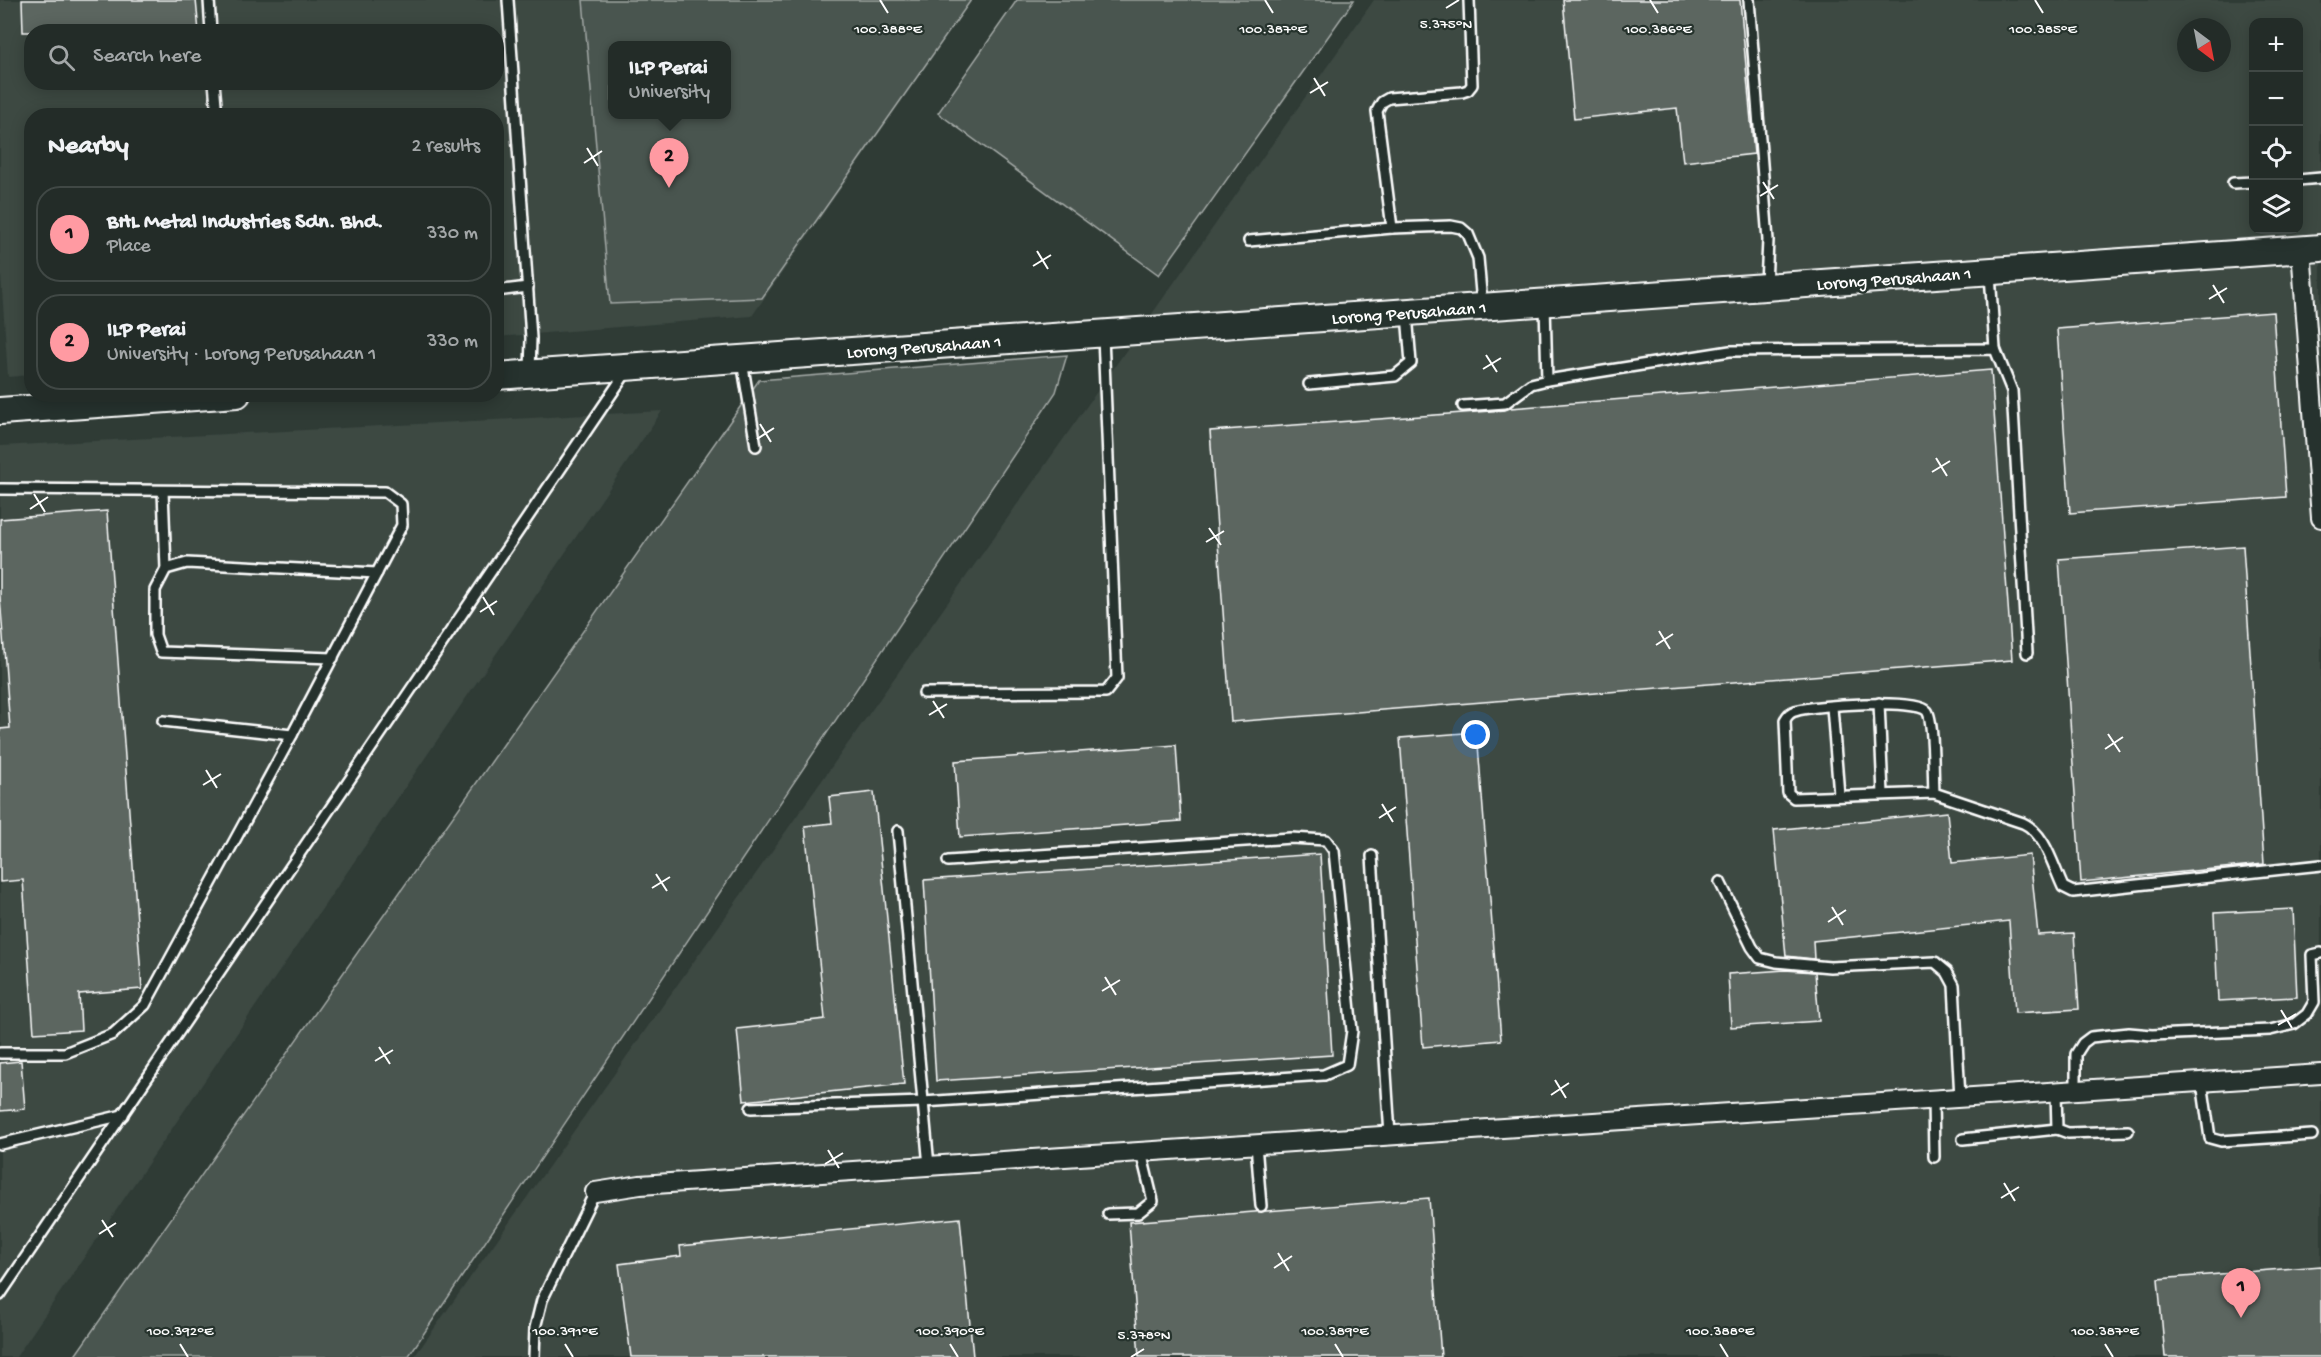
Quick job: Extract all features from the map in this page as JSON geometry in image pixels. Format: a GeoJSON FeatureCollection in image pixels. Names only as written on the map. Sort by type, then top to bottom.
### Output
{"type":"FeatureCollection","features":[{"type":"Feature","properties":{"kind":"street","name":"Lorong Perusahaan 1"},"geometry":{"type":"LineString","coordinates":[[504,376],[2311,249]]}},
{"type":"Feature","properties":{"kind":"street"},"geometry":{"type":"LineString","coordinates":[[2311,249],[2321,518]]}},
{"type":"Feature","properties":{"kind":"street"},"geometry":{"type":"LineString","coordinates":[[0,411],[127,402]]}},
{"type":"Feature","properties":{"kind":"street"},"geometry":{"type":"LineString","coordinates":[[595,1192],[640,1185],[2321,1074]]}},
{"type":"Feature","properties":{"kind":"lane"},"geometry":{"type":"LineString","coordinates":[[209,0],[210,24]]}},
{"type":"Feature","properties":{"kind":"lane"},"geometry":{"type":"LineString","coordinates":[[508,0],[528,287],[531,338],[530,374]]}},
{"type":"Feature","properties":{"kind":"lane"},"geometry":{"type":"LineString","coordinates":[[1392,228],[1377,111],[1382,102],[1389,98],[1468,90],[1472,85],[1469,0]]}},
{"type":"Feature","properties":{"kind":"lane"},"geometry":{"type":"LineString","coordinates":[[1749,0],[1767,240],[1766,287]]}},
{"type":"Feature","properties":{"kind":"lane"},"geometry":{"type":"LineString","coordinates":[[215,90],[216,108]]}},
{"type":"Feature","properties":{"kind":"lane"},"geometry":{"type":"LineString","coordinates":[[2303,180],[2321,178]]}},
{"type":"Feature","properties":{"kind":"lane"},"geometry":{"type":"LineString","coordinates":[[2233,183],[2249,182]]}},
{"type":"Feature","properties":{"kind":"lane"},"geometry":{"type":"LineString","coordinates":[[1249,241],[1392,228],[1451,226],[1461,228],[1468,234],[1478,258],[1482,307]]}},
{"type":"Feature","properties":{"kind":"lane"},"geometry":{"type":"LineString","coordinates":[[1990,271],[1995,349],[2012,391],[2027,653]]}},
{"type":"Feature","properties":{"kind":"lane"},"geometry":{"type":"LineString","coordinates":[[504,290],[528,287]]}},
{"type":"Feature","properties":{"kind":"lane"},"geometry":{"type":"LineString","coordinates":[[1545,302],[1547,380]]}},
{"type":"Feature","properties":{"kind":"lane"},"geometry":{"type":"LineString","coordinates":[[1309,384],[1395,376],[1412,363],[1407,312]]}},
{"type":"Feature","properties":{"kind":"lane"},"geometry":{"type":"LineString","coordinates":[[924,693],[1107,692],[1117,678],[1103,334]]}},
{"type":"Feature","properties":{"kind":"lane"},"geometry":{"type":"LineString","coordinates":[[1464,406],[1505,403],[1531,384],[1547,380],[1730,351],[1995,349]]}},
{"type":"Feature","properties":{"kind":"lane"},"geometry":{"type":"LineString","coordinates":[[742,359],[756,446]]}},
{"type":"Feature","properties":{"kind":"lane"},"geometry":{"type":"LineString","coordinates":[[0,1295],[630,367]]}},
{"type":"Feature","properties":{"kind":"lane"},"geometry":{"type":"LineString","coordinates":[[0,489],[385,492],[401,504],[402,525],[146,1005],[113,1034],[65,1053],[0,1053]]}},
{"type":"Feature","properties":{"kind":"lane"},"geometry":{"type":"LineString","coordinates":[[163,490],[166,569],[155,590],[155,635],[161,652],[333,658]]}},
{"type":"Feature","properties":{"kind":"lane"},"geometry":{"type":"LineString","coordinates":[[166,569],[187,563],[377,573]]}},
{"type":"Feature","properties":{"kind":"lane"},"geometry":{"type":"LineString","coordinates":[[1879,703],[1883,794]]}},
{"type":"Feature","properties":{"kind":"lane"},"geometry":{"type":"LineString","coordinates":[[1934,793],[1931,717],[1928,711],[1917,705],[1879,703],[1794,711],[1785,720],[1788,793],[1794,798],[1934,793],[2031,827],[2038,834],[2063,887],[2068,891],[2321,865]]}},
{"type":"Feature","properties":{"kind":"lane"},"geometry":{"type":"LineString","coordinates":[[1832,707],[1839,795]]}},
{"type":"Feature","properties":{"kind":"lane"},"geometry":{"type":"LineString","coordinates":[[163,721],[292,735]]}},
{"type":"Feature","properties":{"kind":"lane"},"geometry":{"type":"LineString","coordinates":[[898,831],[929,1166]]}},
{"type":"Feature","properties":{"kind":"lane"},"geometry":{"type":"LineString","coordinates":[[751,1108],[923,1102],[1324,1075],[1347,1065],[1352,1031],[1334,850],[1326,840],[1291,838],[948,861]]}},
{"type":"Feature","properties":{"kind":"lane"},"geometry":{"type":"LineString","coordinates":[[1372,856],[1390,1135]]}},
{"type":"Feature","properties":{"kind":"lane"},"geometry":{"type":"LineString","coordinates":[[1720,882],[1752,947],[1760,958],[1776,962],[1830,967],[1935,962],[1947,972],[1954,985],[1960,1098]]}},
{"type":"Feature","properties":{"kind":"lane"},"geometry":{"type":"LineString","coordinates":[[2076,1090],[2076,1054],[2083,1042],[2091,1037],[2110,1034],[2164,1035],[2270,1030],[2294,1024],[2307,1014],[2314,1002],[2312,955],[2321,953]]}},
{"type":"Feature","properties":{"kind":"lane"},"geometry":{"type":"LineString","coordinates":[[2202,1082],[2210,1137],[2221,1141],[2312,1135]]}},
{"type":"Feature","properties":{"kind":"lane"},"geometry":{"type":"LineString","coordinates":[[2056,1091],[2057,1129]]}},
{"type":"Feature","properties":{"kind":"lane"},"geometry":{"type":"LineString","coordinates":[[1933,1099],[1934,1157]]}},
{"type":"Feature","properties":{"kind":"lane"},"geometry":{"type":"LineString","coordinates":[[0,1144],[123,1115]]}},
{"type":"Feature","properties":{"kind":"lane"},"geometry":{"type":"LineString","coordinates":[[1963,1139],[2057,1129],[2068,1133],[2128,1131]]}},
{"type":"Feature","properties":{"kind":"lane"},"geometry":{"type":"LineString","coordinates":[[1256,1144],[1260,1206]]}},
{"type":"Feature","properties":{"kind":"lane"},"geometry":{"type":"LineString","coordinates":[[1108,1214],[1138,1213],[1153,1201],[1141,1152]]}},
{"type":"Feature","properties":{"kind":"lane"},"geometry":{"type":"LineString","coordinates":[[534,1357],[535,1328],[542,1300],[595,1192]]}},
{"type":"Feature","properties":{"kind":"shaded area"},"geometry":{"type":"Polygon","coordinates":[[[0,0],[972,0],[752,316],[504,336],[504,108],[24,108],[24,376],[8,377],[0,261],[0,0]]]}},
{"type":"Feature","properties":{"kind":"shaded area"},"geometry":{"type":"Polygon","coordinates":[[[583,0],[971,0],[762,298],[610,304],[583,0]]]}},
{"type":"Feature","properties":{"kind":"shaded area"},"geometry":{"type":"Polygon","coordinates":[[[1017,0],[1354,0],[1159,275],[938,113],[1017,0]]]}},
{"type":"Feature","properties":{"kind":"shaded area"},"geometry":{"type":"Polygon","coordinates":[[[1374,0],[2321,0],[2321,1357],[414,1357],[1374,0]]]}},
{"type":"Feature","properties":{"kind":"shaded area"},"geometry":{"type":"Polygon","coordinates":[[[1067,355],[1056,392],[408,1357],[74,1357],[759,380],[1067,355]]]}},
{"type":"Feature","properties":{"kind":"shaded area"},"geometry":{"type":"Polygon","coordinates":[[[662,411],[16,1357],[0,1357],[0,446],[662,411]]]}},
{"type":"Feature","properties":{"kind":"building"},"geometry":{"type":"Polygon","coordinates":[[[22,0],[196,0],[198,24],[24,24],[23,32],[22,0]]]}},
{"type":"Feature","properties":{"kind":"building"},"geometry":{"type":"Polygon","coordinates":[[[1563,0],[1740,0],[1754,154],[1683,162],[1677,108],[1574,119],[1563,0]]]}},
{"type":"Feature","properties":{"kind":"building"},"geometry":{"type":"Polygon","coordinates":[[[2273,312],[2286,497],[2070,513],[2057,329],[2273,312]]]}},
{"type":"Feature","properties":{"kind":"building"},"geometry":{"type":"Polygon","coordinates":[[[1991,370],[2012,660],[1231,722],[1210,431],[1505,410],[1991,370]]]}},
{"type":"Feature","properties":{"kind":"building"},"geometry":{"type":"Polygon","coordinates":[[[107,511],[142,989],[79,994],[81,1030],[34,1033],[23,880],[0,882],[0,729],[10,728],[0,597],[0,519],[107,511]]]}},
{"type":"Feature","properties":{"kind":"building"},"geometry":{"type":"Polygon","coordinates":[[[2243,546],[2264,864],[2081,882],[2059,559],[2243,546]]]}},
{"type":"Feature","properties":{"kind":"building"},"geometry":{"type":"Polygon","coordinates":[[[1477,732],[1501,1040],[1423,1047],[1400,738],[1477,732]]]}},
{"type":"Feature","properties":{"kind":"building"},"geometry":{"type":"Polygon","coordinates":[[[1176,745],[1181,821],[960,837],[955,761],[1176,745]]]}},
{"type":"Feature","properties":{"kind":"building"},"geometry":{"type":"Polygon","coordinates":[[[874,792],[904,1084],[744,1101],[737,1029],[825,1019],[805,826],[832,823],[829,797],[874,792]]]}},
{"type":"Feature","properties":{"kind":"building"},"geometry":{"type":"Polygon","coordinates":[[[1947,812],[1952,863],[2030,855],[2038,935],[2074,933],[2079,1009],[2015,1013],[2009,921],[1813,941],[1814,959],[1786,956],[1774,830],[1947,812]]]}},
{"type":"Feature","properties":{"kind":"building"},"geometry":{"type":"Polygon","coordinates":[[[1320,854],[1332,1055],[936,1081],[924,880],[1320,854]]]}},
{"type":"Feature","properties":{"kind":"building"},"geometry":{"type":"Polygon","coordinates":[[[2293,909],[2297,997],[2218,1001],[2214,913],[2293,909]]]}},
{"type":"Feature","properties":{"kind":"building"},"geometry":{"type":"Polygon","coordinates":[[[1785,970],[1815,972],[1819,1021],[1731,1027],[1728,974],[1785,970]]]}},
{"type":"Feature","properties":{"kind":"building"},"geometry":{"type":"Polygon","coordinates":[[[21,1061],[25,1109],[0,1111],[0,1063],[21,1061]]]}},
{"type":"Feature","properties":{"kind":"building"},"geometry":{"type":"Polygon","coordinates":[[[1429,1198],[1441,1357],[1139,1357],[1129,1222],[1429,1198]]]}},
{"type":"Feature","properties":{"kind":"building"},"geometry":{"type":"Polygon","coordinates":[[[960,1218],[973,1357],[631,1357],[619,1264],[681,1256],[680,1246],[960,1218]]]}},
{"type":"Feature","properties":{"kind":"building"},"geometry":{"type":"Polygon","coordinates":[[[2321,1266],[2321,1357],[2165,1357],[2158,1279],[2321,1266]]]}},
{"type":"Feature","properties":{"kind":"place","name":"ILP Perai"},"geometry":{"type":"Point","coordinates":[669,188]}},
{"type":"Feature","properties":{"kind":"place","name":"BHL Metal Industries Sdn. Bhd."},"geometry":{"type":"Point","coordinates":[2241,1318]}}]}
